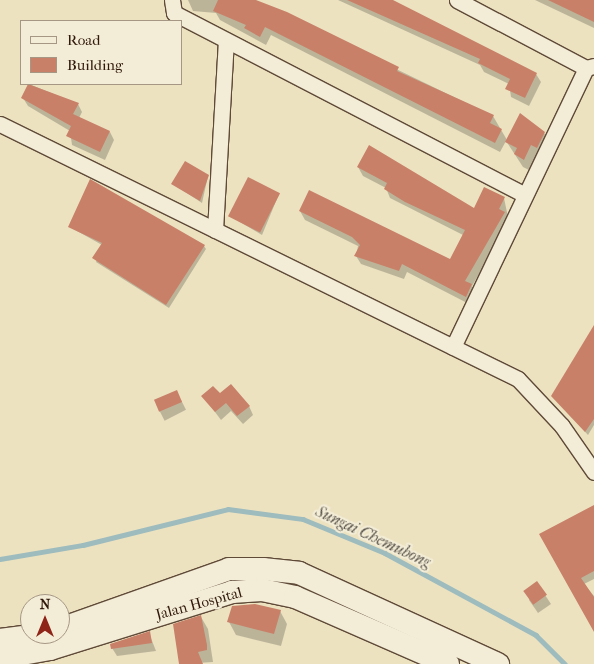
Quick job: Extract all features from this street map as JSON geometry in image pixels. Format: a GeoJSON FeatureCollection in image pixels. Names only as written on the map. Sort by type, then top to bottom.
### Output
{"type":"FeatureCollection","features":[{"type":"Feature","properties":{"kind":"main road","name":"Jalan Hospital"},"geometry":{"type":"LineString","coordinates":[[70,625],[229,569],[263,568],[299,573],[498,664]]}},
{"type":"Feature","properties":{"kind":"main road","name":"Jalan Hospital"},"geometry":{"type":"LineString","coordinates":[[0,658],[50,649],[232,592],[262,590],[295,597],[448,664]]}},
{"type":"Feature","properties":{"kind":"main road"},"geometry":{"type":"LineString","coordinates":[[0,640],[20,637]]}},
{"type":"Feature","properties":{"kind":"street"},"geometry":{"type":"LineString","coordinates":[[172,0],[174,13],[525,195]]}},
{"type":"Feature","properties":{"kind":"street"},"geometry":{"type":"LineString","coordinates":[[453,347],[525,195],[590,67],[457,0]]}},
{"type":"Feature","properties":{"kind":"street"},"geometry":{"type":"LineString","coordinates":[[215,230],[226,40]]}},
{"type":"Feature","properties":{"kind":"street"},"geometry":{"type":"LineString","coordinates":[[0,124],[518,378],[562,426],[594,472]]}},
{"type":"Feature","properties":{"kind":"building"},"geometry":{"type":"Polygon","coordinates":[[[218,0],[256,0],[287,12],[399,67],[397,71],[494,115],[490,123],[502,129],[495,143],[265,27],[260,37],[244,28],[246,25],[213,11],[218,0]]]}},
{"type":"Feature","properties":{"kind":"building"},"geometry":{"type":"Polygon","coordinates":[[[347,0],[393,0],[537,73],[525,98],[505,89],[510,79],[478,63],[480,59],[347,0]]]}},
{"type":"Feature","properties":{"kind":"building"},"geometry":{"type":"Polygon","coordinates":[[[548,0],[594,0],[594,22],[548,0]]]}},
{"type":"Feature","properties":{"kind":"building"},"geometry":{"type":"Polygon","coordinates":[[[28,85],[31,85],[79,103],[73,114],[110,131],[100,152],[66,136],[71,126],[21,98],[28,85]]]}},
{"type":"Feature","properties":{"kind":"building"},"geometry":{"type":"Polygon","coordinates":[[[520,113],[545,132],[537,148],[531,145],[524,160],[514,154],[517,148],[505,142],[520,113]]]}},
{"type":"Feature","properties":{"kind":"building"},"geometry":{"type":"Polygon","coordinates":[[[369,145],[474,208],[484,187],[505,197],[499,209],[505,212],[465,281],[472,284],[466,297],[402,264],[399,271],[354,256],[360,245],[352,237],[299,211],[309,190],[450,259],[465,230],[405,202],[384,189],[387,183],[357,167],[369,145]]]}},
{"type":"Feature","properties":{"kind":"building"},"geometry":{"type":"Polygon","coordinates":[[[185,161],[209,175],[200,201],[171,184],[185,161]]]}},
{"type":"Feature","properties":{"kind":"building"},"geometry":{"type":"Polygon","coordinates":[[[248,177],[280,193],[260,233],[228,216],[248,177]]]}},
{"type":"Feature","properties":{"kind":"building"},"geometry":{"type":"Polygon","coordinates":[[[90,179],[205,245],[166,305],[92,258],[102,243],[68,227],[90,179]]]}},
{"type":"Feature","properties":{"kind":"building"},"geometry":{"type":"Polygon","coordinates":[[[594,325],[594,419],[585,432],[551,396],[594,325]]]}},
{"type":"Feature","properties":{"kind":"building"},"geometry":{"type":"Polygon","coordinates":[[[231,384],[250,406],[237,416],[226,403],[215,412],[201,396],[213,386],[220,393],[231,384]]]}},
{"type":"Feature","properties":{"kind":"building"},"geometry":{"type":"Polygon","coordinates":[[[177,390],[182,402],[159,412],[154,400],[177,390]]]}},
{"type":"Feature","properties":{"kind":"building"},"geometry":{"type":"Polygon","coordinates":[[[594,505],[594,571],[581,578],[594,597],[594,632],[539,534],[594,505]]]}},
{"type":"Feature","properties":{"kind":"building"},"geometry":{"type":"Polygon","coordinates":[[[537,581],[547,595],[533,605],[523,591],[537,581]]]}},
{"type":"Feature","properties":{"kind":"building"},"geometry":{"type":"Polygon","coordinates":[[[255,604],[281,610],[274,634],[227,622],[232,606],[255,604]]]}},
{"type":"Feature","properties":{"kind":"building"},"geometry":{"type":"Polygon","coordinates":[[[201,615],[207,645],[207,650],[198,652],[203,664],[179,664],[173,624],[201,615]]]}},
{"type":"Feature","properties":{"kind":"building"},"geometry":{"type":"Polygon","coordinates":[[[150,631],[152,643],[111,649],[110,644],[150,631]]]}},
{"type":"Feature","properties":{"kind":"waterway","name":"Sungai Chemubong"},"geometry":{"type":"LineString","coordinates":[[0,559],[83,545],[228,509],[303,519],[385,553],[536,635],[565,664]]}}]}
